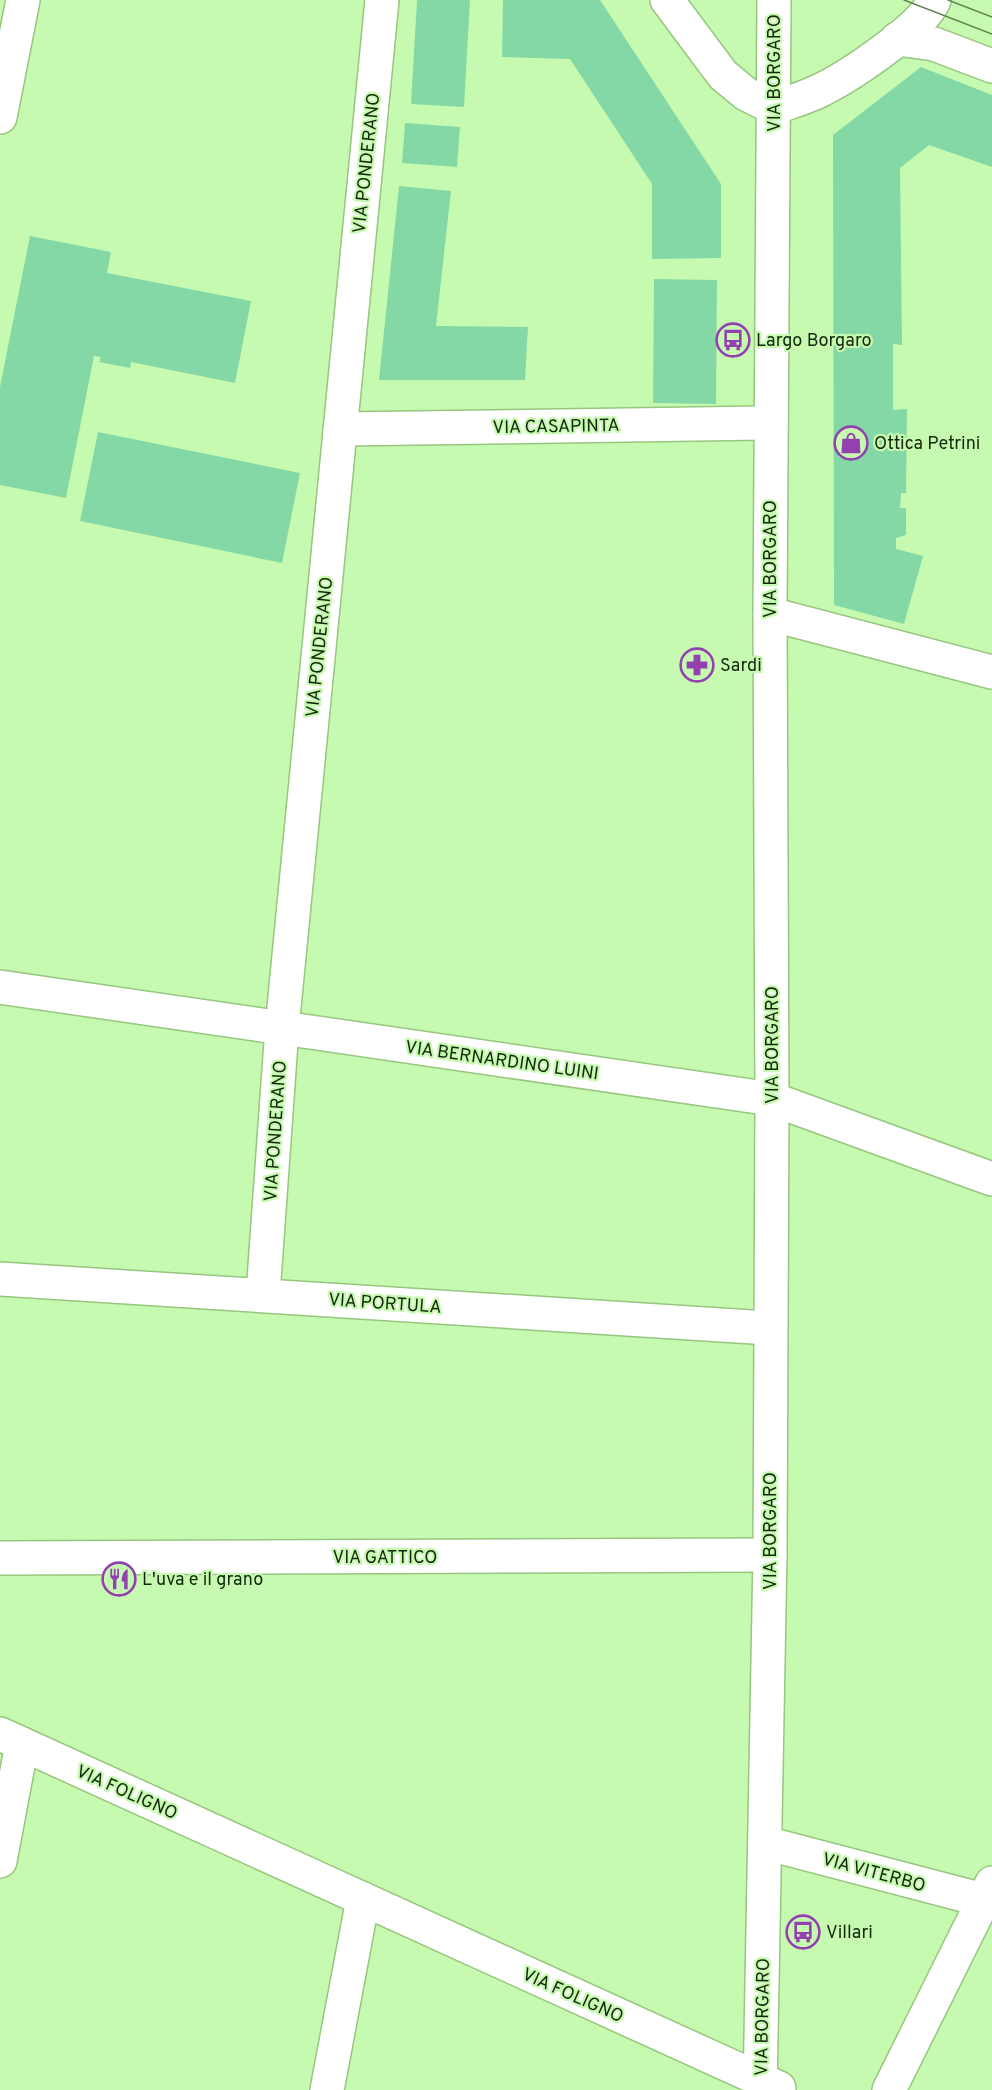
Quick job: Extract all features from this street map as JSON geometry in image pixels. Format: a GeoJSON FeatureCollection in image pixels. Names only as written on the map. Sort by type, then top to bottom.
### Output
{"type":"FeatureCollection","features":[{"type":"Feature","properties":{"kind":"street"},"geometry":{"type":"LineString","coordinates":[[0,117],[23,0]]}},
{"type":"Feature","properties":{"kind":"street","name":"VIA PONDERANO"},"geometry":{"type":"LineString","coordinates":[[263,1294],[282,1028],[382,0]]}},
{"type":"Feature","properties":{"kind":"street"},"geometry":{"type":"LineString","coordinates":[[667,0],[723,75],[746,94],[774,108],[822,90],[897,39],[930,10],[934,0]]}},
{"type":"Feature","properties":{"kind":"street","name":"VIA BORGARO"},"geometry":{"type":"LineString","coordinates":[[763,2087],[770,1555],[769,1328],[772,1099],[770,614],[774,0]]}},
{"type":"Feature","properties":{"kind":"street"},"geometry":{"type":"LineString","coordinates":[[897,39],[934,44],[992,66]]}},
{"type":"Feature","properties":{"kind":"street","name":"VIA CASAPINTA"},"geometry":{"type":"LineString","coordinates":[[340,429],[771,423]]}},
{"type":"Feature","properties":{"kind":"street"},"geometry":{"type":"LineString","coordinates":[[770,614],[992,672]]}},
{"type":"Feature","properties":{"kind":"street","name":"VIA BERNARDINO LUINI"},"geometry":{"type":"LineString","coordinates":[[0,987],[772,1099],[992,1179]]}},
{"type":"Feature","properties":{"kind":"street","name":"VIA PORTULA"},"geometry":{"type":"LineString","coordinates":[[0,1279],[769,1328]]}},
{"type":"Feature","properties":{"kind":"street","name":"VIA GATTICO"},"geometry":{"type":"LineString","coordinates":[[0,1558],[770,1555]]}},
{"type":"Feature","properties":{"kind":"street","name":"VIA FOLIGNO"},"geometry":{"type":"LineString","coordinates":[[0,1861],[11,1739],[363,1899],[763,2087]]}},
{"type":"Feature","properties":{"kind":"street","name":"VIA VITERBO"},"geometry":{"type":"LineString","coordinates":[[765,1843],[988,1891],[889,2090]]}},
{"type":"Feature","properties":{"kind":"street"},"geometry":{"type":"LineString","coordinates":[[327,2090],[363,1899]]}},
{"type":"Feature","properties":{"kind":"building"},"geometry":{"type":"Polygon","coordinates":[[[417,0],[470,0],[464,107],[411,104],[417,0]]]}},
{"type":"Feature","properties":{"kind":"building"},"geometry":{"type":"Polygon","coordinates":[[[503,0],[600,0],[721,184],[721,258],[652,259],[652,184],[570,59],[502,57],[503,0]]]}},
{"type":"Feature","properties":{"kind":"building"},"geometry":{"type":"Polygon","coordinates":[[[921,67],[992,95],[992,167],[929,145],[900,168],[902,345],[893,344],[893,410],[907,409],[906,493],[901,493],[900,508],[906,508],[906,535],[896,538],[896,549],[923,556],[904,624],[834,605],[833,135],[921,67]]]}},
{"type":"Feature","properties":{"kind":"building"},"geometry":{"type":"Polygon","coordinates":[[[405,123],[460,127],[457,167],[402,163],[405,123]]]}},
{"type":"Feature","properties":{"kind":"building"},"geometry":{"type":"Polygon","coordinates":[[[399,186],[451,191],[436,326],[528,327],[525,380],[379,380],[399,186]]]}},
{"type":"Feature","properties":{"kind":"building"},"geometry":{"type":"Polygon","coordinates":[[[30,236],[111,252],[107,273],[251,301],[235,383],[131,362],[130,368],[99,362],[101,357],[94,356],[66,498],[0,485],[0,387],[30,236]]]}},
{"type":"Feature","properties":{"kind":"building"},"geometry":{"type":"Polygon","coordinates":[[[654,279],[717,280],[716,404],[653,403],[654,279]]]}},
{"type":"Feature","properties":{"kind":"building"},"geometry":{"type":"Polygon","coordinates":[[[98,432],[300,473],[282,563],[80,521],[98,432]]]}},
{"type":"Feature","properties":{"kind":"tram line"},"geometry":{"type":"LineString","coordinates":[[904,0],[992,34]]}},
{"type":"Feature","properties":{"kind":"tram line"},"geometry":{"type":"LineString","coordinates":[[948,0],[992,17]]}},
{"type":"Feature","properties":{"kind":"place","name":"Largo Borgaro"},"geometry":{"type":"Point","coordinates":[733,340]}},
{"type":"Feature","properties":{"kind":"place","name":"Ottica Petrini"},"geometry":{"type":"Point","coordinates":[851,443]}},
{"type":"Feature","properties":{"kind":"place","name":"Sardi"},"geometry":{"type":"Point","coordinates":[697,665]}},
{"type":"Feature","properties":{"kind":"place","name":"L'uva e il grano"},"geometry":{"type":"Point","coordinates":[119,1579]}},
{"type":"Feature","properties":{"kind":"place","name":"Villari"},"geometry":{"type":"Point","coordinates":[803,1932]}}]}
